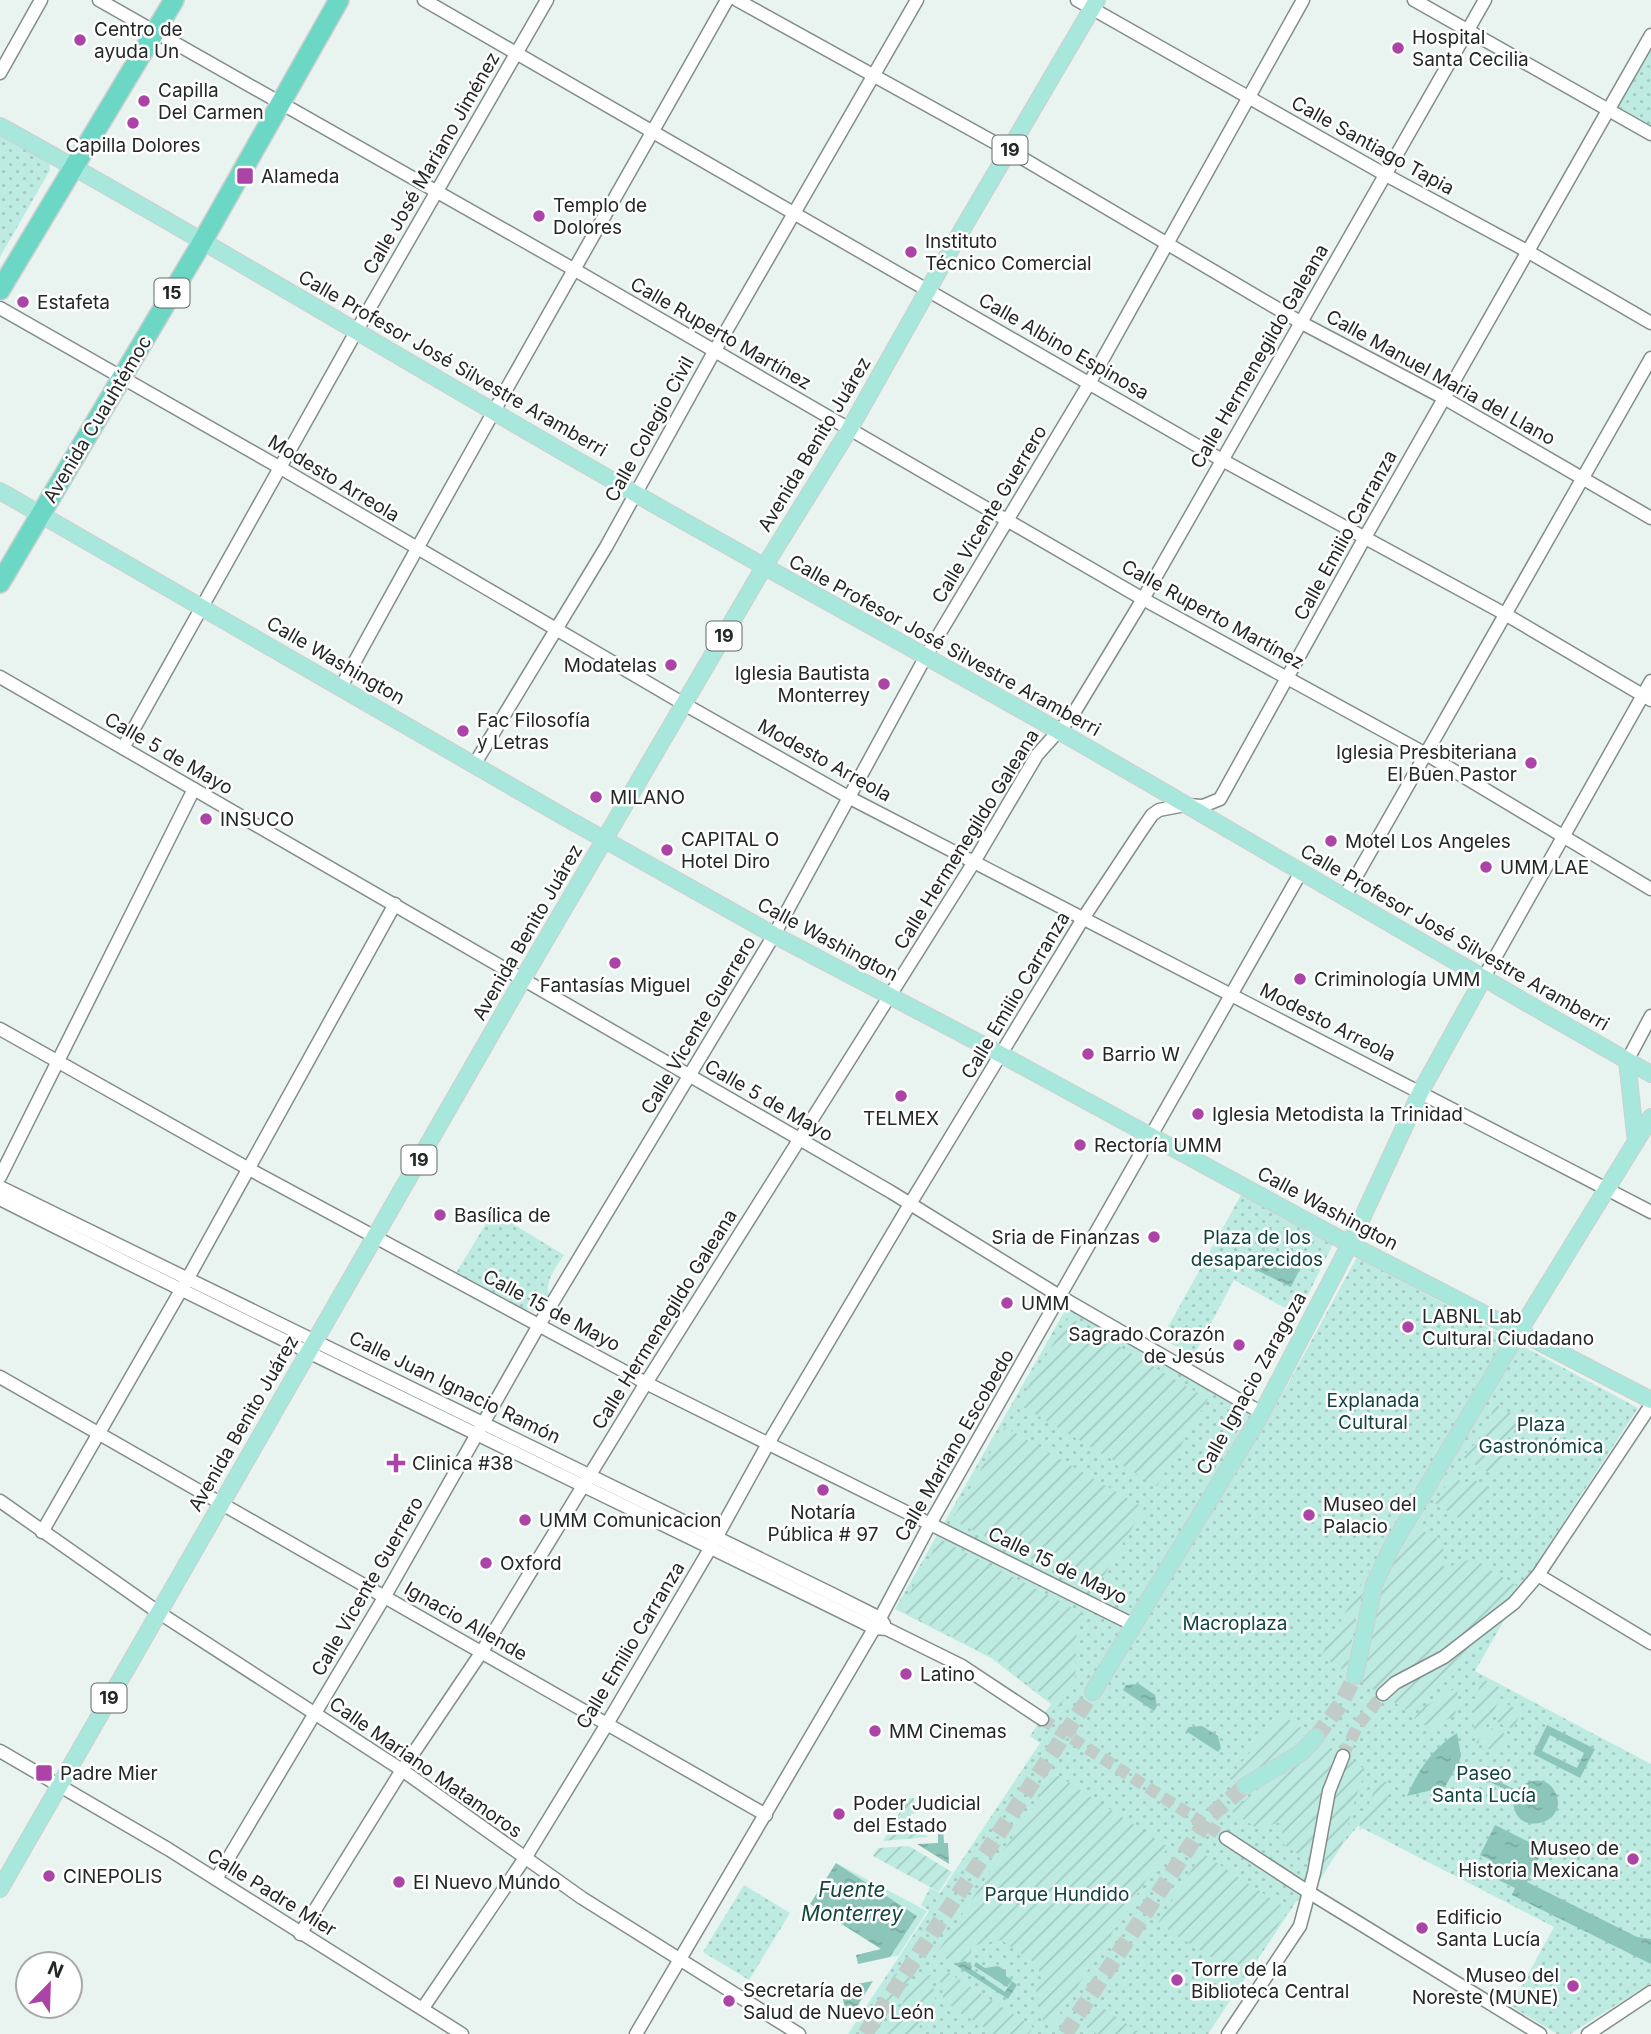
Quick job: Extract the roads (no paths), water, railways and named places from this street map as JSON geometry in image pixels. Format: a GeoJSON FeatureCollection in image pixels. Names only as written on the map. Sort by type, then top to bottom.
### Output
{"type":"FeatureCollection","features":[{"type":"Feature","properties":{"kind":"highway"},"geometry":{"type":"LineString","coordinates":[[0,290],[174,0]]}},
{"type":"Feature","properties":{"kind":"highway","name":"Avenida Cuauhtémoc"},"geometry":{"type":"LineString","coordinates":[[0,583],[202,242],[339,0]]}},
{"type":"Feature","properties":{"kind":"main road","name":"Avenida Benito Juárez"},"geometry":{"type":"LineString","coordinates":[[0,1889],[524,978],[764,567],[849,430],[1094,4]]}},
{"type":"Feature","properties":{"kind":"main road","name":"Calle Profesor José Silvestre Aramberri"},"geometry":{"type":"LineString","coordinates":[[0,126],[357,330],[635,494],[1057,730],[1482,979],[1651,1074]]}},
{"type":"Feature","properties":{"kind":"main road","name":"Calle Washington"},"geometry":{"type":"LineString","coordinates":[[0,491],[605,841],[774,935],[1651,1403]]}},
{"type":"Feature","properties":{"kind":"main road","name":"Calle Ignacio Zaragoza"},"geometry":{"type":"LineString","coordinates":[[1093,1692],[1262,1413],[1350,1244],[1421,1091],[1482,979]]}},
{"type":"Feature","properties":{"kind":"main road"},"geometry":{"type":"LineString","coordinates":[[1628,1060],[1636,1142]]}},
{"type":"Feature","properties":{"kind":"main road"},"geometry":{"type":"LineString","coordinates":[[1355,1676],[1371,1596],[1383,1565],[1518,1333],[1651,1117]]}},
{"type":"Feature","properties":{"kind":"main road"},"geometry":{"type":"LineString","coordinates":[[1245,1786],[1301,1753],[1317,1737]]}},
{"type":"Feature","properties":{"kind":"street"},"geometry":{"type":"LineString","coordinates":[[0,73],[41,0]]}},
{"type":"Feature","properties":{"kind":"street","name":"Calle Ruperto Martínez"},"geometry":{"type":"LineString","coordinates":[[99,0],[575,270],[1143,599],[1426,754],[1651,889]]}},
{"type":"Feature","properties":{"kind":"street","name":"Calle Albino Espinosa"},"geometry":{"type":"LineString","coordinates":[[424,0],[1222,460],[1505,614],[1647,697]]}},
{"type":"Feature","properties":{"kind":"street","name":"Calle José Mariano Jiménez"},"geometry":{"type":"LineString","coordinates":[[123,748],[279,467],[547,0]]}},
{"type":"Feature","properties":{"kind":"street"},"geometry":{"type":"LineString","coordinates":[[341,687],[416,549],[727,0]]}},
{"type":"Feature","properties":{"kind":"street","name":"Calle Manuel Maria del Llano"},"geometry":{"type":"LineString","coordinates":[[737,0],[1010,151],[1300,322],[1444,398],[1651,518]]}},
{"type":"Feature","properties":{"kind":"street","name":"Calle Colegio Civil"},"geometry":{"type":"LineString","coordinates":[[474,765],[606,547],[714,352],[916,0]]}},
{"type":"Feature","properties":{"kind":"street","name":"Calle Santiago Tapia"},"geometry":{"type":"LineString","coordinates":[[1077,0],[1094,4],[1249,97],[1651,323]]}},
{"type":"Feature","properties":{"kind":"street","name":"Calle Vicente Guerrero"},"geometry":{"type":"LineString","coordinates":[[216,1879],[386,1597],[538,1325],[774,935],[926,656],[1090,382],[1303,0]]}},
{"type":"Feature","properties":{"kind":"street"},"geometry":{"type":"LineString","coordinates":[[1413,0],[1651,134]]}},
{"type":"Feature","properties":{"kind":"street","name":"Calle Hermenegildo Galeana"},"geometry":{"type":"LineString","coordinates":[[300,1934],[402,1770],[481,1653],[646,1383],[974,862],[1037,755],[1072,716],[1143,599],[1485,0]]}},
{"type":"Feature","properties":{"kind":"street","name":"Calle Emilio Carranza"},"geometry":{"type":"LineString","coordinates":[[423,2008],[524,1858],[607,1724],[769,1442],[1084,917],[1152,815],[1159,810],[1185,805],[1203,806],[1220,799],[1364,538],[1651,35]]}},
{"type":"Feature","properties":{"kind":"street","name":"Modesto Arreola"},"geometry":{"type":"LineString","coordinates":[[0,308],[279,467],[684,704],[850,797],[1651,1212]]}},
{"type":"Feature","properties":{"kind":"street"},"geometry":{"type":"LineString","coordinates":[[1345,897],[1651,358]]}},
{"type":"Feature","properties":{"kind":"street","name":"Calle 5 de Mayo"},"geometry":{"type":"LineString","coordinates":[[0,677],[524,978],[910,1204],[1061,1297],[1262,1413]]}},
{"type":"Feature","properties":{"kind":"street","name":"Calle Ignacio Zaragoza"},"geometry":{"type":"LineString","coordinates":[[1482,979],[1563,836],[1647,697],[1651,681]]}},
{"type":"Feature","properties":{"kind":"street"},"geometry":{"type":"LineString","coordinates":[[0,1177],[194,789]]}},
{"type":"Feature","properties":{"kind":"street","name":"Calle Mariano Escobedo"},"geometry":{"type":"LineString","coordinates":[[636,2034],[880,1625],[930,1524],[1301,872]]}},
{"type":"Feature","properties":{"kind":"street"},"geometry":{"type":"LineString","coordinates":[[43,1532],[188,1278],[395,904]]}},
{"type":"Feature","properties":{"kind":"street"},"geometry":{"type":"LineString","coordinates":[[1628,1060],[1651,1016]]}},
{"type":"Feature","properties":{"kind":"street","name":"Calle 15 de Mayo"},"geometry":{"type":"LineString","coordinates":[[0,1029],[249,1169],[646,1383],[1134,1625]]}},
{"type":"Feature","properties":{"kind":"street","name":"Calle Juan Ignacio Ramón"},"geometry":{"type":"LineString","coordinates":[[0,1187],[188,1278],[477,1434],[586,1480],[962,1666],[1042,1719]]}},
{"type":"Feature","properties":{"kind":"street","name":"Calle Juan Ignacio Ramón"},"geometry":{"type":"LineString","coordinates":[[0,1199],[180,1290],[485,1422],[586,1480]]}},
{"type":"Feature","properties":{"kind":"street","name":"Ignacio Allende"},"geometry":{"type":"LineString","coordinates":[[0,1377],[766,1815]]}},
{"type":"Feature","properties":{"kind":"street"},"geometry":{"type":"LineString","coordinates":[[1383,1694],[1395,1683],[1444,1657],[1514,1603],[1538,1575],[1651,1403]]}},
{"type":"Feature","properties":{"kind":"street","name":"Calle Mariano Matamoros"},"geometry":{"type":"LineString","coordinates":[[0,1501],[158,1612],[402,1770],[524,1858],[799,2034]]}},
{"type":"Feature","properties":{"kind":"street"},"geometry":{"type":"LineString","coordinates":[[1538,1575],[1651,1643]]}},
{"type":"Feature","properties":{"kind":"street","name":"Calle Padre Mier"},"geometry":{"type":"LineString","coordinates":[[0,1751],[60,1784],[216,1879],[462,2034]]}},
{"type":"Feature","properties":{"kind":"street"},"geometry":{"type":"LineString","coordinates":[[1228,2034],[1300,1926],[1310,1893],[1329,1791],[1343,1756]]}},
{"type":"Feature","properties":{"kind":"street"},"geometry":{"type":"LineString","coordinates":[[1226,1838],[1310,1893],[1540,2034]]}},
{"type":"Feature","properties":{"kind":"street"},"geometry":{"type":"LineString","coordinates":[[1588,2034],[1651,1992]]}},
{"type":"Feature","properties":{"kind":"water"},"geometry":{"type":"Polygon","coordinates":[[[1259,1254],[1301,1267],[1291,1287],[1252,1268],[1259,1254]]]}},
{"type":"Feature","properties":{"kind":"water"},"geometry":{"type":"Polygon","coordinates":[[[1139,1684],[1155,1695],[1157,1706],[1154,1711],[1123,1690],[1126,1685],[1139,1684]]]}},
{"type":"Feature","properties":{"kind":"water"},"geometry":{"type":"Polygon","coordinates":[[[1547,1725],[1595,1749],[1580,1778],[1533,1754],[1547,1725]],[[1550,1735],[1542,1751],[1577,1768],[1584,1753],[1550,1735]]]}},
{"type":"Feature","properties":{"kind":"water"},"geometry":{"type":"Polygon","coordinates":[[[1202,1726],[1218,1736],[1221,1748],[1218,1752],[1186,1731],[1189,1727],[1202,1726]]]}},
{"type":"Feature","properties":{"kind":"water"},"geometry":{"type":"Polygon","coordinates":[[[1457,1733],[1461,1756],[1459,1762],[1516,1790],[1530,1782],[1546,1782],[1554,1790],[1558,1802],[1555,1812],[1539,1823],[1520,1819],[1514,1809],[1514,1794],[1457,1765],[1445,1787],[1407,1796],[1427,1760],[1457,1733]]]}},
{"type":"Feature","properties":{"kind":"water"},"geometry":{"type":"Polygon","coordinates":[[[1495,1825],[1543,1849],[1527,1882],[1637,1937],[1651,1939],[1651,1964],[1512,1895],[1515,1888],[1484,1873],[1491,1860],[1480,1855],[1495,1825]]]}},
{"type":"Feature","properties":{"kind":"water"},"geometry":{"type":"Polygon","coordinates":[[[938,1828],[943,1828],[944,1843],[948,1843],[949,1864],[917,1844],[938,1843],[938,1828]]]}},
{"type":"Feature","properties":{"kind":"water","name":"Fuente Monterrey"},"geometry":{"type":"Polygon","coordinates":[[[836,1863],[917,1916],[890,1957],[858,1964],[856,1955],[881,1949],[810,1904],[836,1863]]]}},
{"type":"Feature","properties":{"kind":"water"},"geometry":{"type":"Polygon","coordinates":[[[965,1961],[972,1966],[971,1969],[1005,1992],[1012,1981],[1017,1985],[1008,1999],[954,1964],[965,1961]]]}},
{"type":"Feature","properties":{"kind":"water"},"geometry":{"type":"Polygon","coordinates":[[[976,1962],[985,1968],[998,1966],[1006,1971],[1006,1976],[1012,1980],[1007,1987],[974,1966],[976,1962]]]}},
{"type":"Feature","properties":{"kind":"water"},"geometry":{"type":"Polygon","coordinates":[[[873,1981],[848,2021],[840,1987],[873,1981]]]}},
{"type":"Feature","properties":{"kind":"tunnel"},"geometry":{"type":"LineString","coordinates":[[1316,1737],[1341,1704],[1355,1676]]}},
{"type":"Feature","properties":{"kind":"tunnel"},"geometry":{"type":"LineString","coordinates":[[865,2034],[1093,1692]]}},
{"type":"Feature","properties":{"kind":"tunnel"},"geometry":{"type":"LineString","coordinates":[[1343,1756],[1357,1727],[1383,1694]]}},
{"type":"Feature","properties":{"kind":"tunnel"},"geometry":{"type":"LineString","coordinates":[[1042,1719],[1226,1838]]}},
{"type":"Feature","properties":{"kind":"tunnel"},"geometry":{"type":"LineString","coordinates":[[1065,2034],[1209,1817],[1245,1786]]}},
{"type":"Feature","properties":{"kind":"place","name":"Centro de ayuda Un"},"geometry":{"type":"Point","coordinates":[80,40]}},
{"type":"Feature","properties":{"kind":"place","name":"Hospital Santa Cecilia"},"geometry":{"type":"Point","coordinates":[1398,48]}},
{"type":"Feature","properties":{"kind":"place","name":"Capilla Del Carmen"},"geometry":{"type":"Point","coordinates":[144,101]}},
{"type":"Feature","properties":{"kind":"place","name":"Capilla Dolores"},"geometry":{"type":"Point","coordinates":[133,123]}},
{"type":"Feature","properties":{"kind":"place","name":"Alameda"},"geometry":{"type":"Point","coordinates":[245,176]}},
{"type":"Feature","properties":{"kind":"place","name":"Templo de Dolores"},"geometry":{"type":"Point","coordinates":[539,216]}},
{"type":"Feature","properties":{"kind":"place","name":"Instituto Técnico Comercial"},"geometry":{"type":"Point","coordinates":[911,252]}},
{"type":"Feature","properties":{"kind":"place","name":"Estafeta"},"geometry":{"type":"Point","coordinates":[23,302]}},
{"type":"Feature","properties":{"kind":"place","name":"Modatelas"},"geometry":{"type":"Point","coordinates":[671,665]}},
{"type":"Feature","properties":{"kind":"place","name":"Iglesia Bautista Monterrey"},"geometry":{"type":"Point","coordinates":[884,684]}},
{"type":"Feature","properties":{"kind":"place","name":"Fac Filosofía y Letras"},"geometry":{"type":"Point","coordinates":[463,731]}},
{"type":"Feature","properties":{"kind":"place","name":"Iglesia Presbiteriana El Buen Pastor"},"geometry":{"type":"Point","coordinates":[1531,763]}},
{"type":"Feature","properties":{"kind":"place","name":"MILANO"},"geometry":{"type":"Point","coordinates":[596,797]}},
{"type":"Feature","properties":{"kind":"place","name":"INSUCO"},"geometry":{"type":"Point","coordinates":[206,819]}},
{"type":"Feature","properties":{"kind":"place","name":"Motel Los Angeles"},"geometry":{"type":"Point","coordinates":[1331,841]}},
{"type":"Feature","properties":{"kind":"place","name":"CAPITAL O Hotel Diro"},"geometry":{"type":"Point","coordinates":[667,850]}},
{"type":"Feature","properties":{"kind":"place","name":"UMM LAE"},"geometry":{"type":"Point","coordinates":[1486,867]}},
{"type":"Feature","properties":{"kind":"place","name":"Fantasías Miguel"},"geometry":{"type":"Point","coordinates":[615,963]}},
{"type":"Feature","properties":{"kind":"place","name":"Criminología UMM"},"geometry":{"type":"Point","coordinates":[1300,979]}},
{"type":"Feature","properties":{"kind":"place","name":"Barrio W"},"geometry":{"type":"Point","coordinates":[1088,1054]}},
{"type":"Feature","properties":{"kind":"place","name":"TELMEX"},"geometry":{"type":"Point","coordinates":[901,1096]}},
{"type":"Feature","properties":{"kind":"place","name":"Iglesia Metodista la Trinidad"},"geometry":{"type":"Point","coordinates":[1198,1114]}},
{"type":"Feature","properties":{"kind":"place","name":"Rectoría UMM"},"geometry":{"type":"Point","coordinates":[1080,1145]}},
{"type":"Feature","properties":{"kind":"place","name":"Basílica de"},"geometry":{"type":"Point","coordinates":[440,1215]}},
{"type":"Feature","properties":{"kind":"place","name":"Sria de Finanzas"},"geometry":{"type":"Point","coordinates":[1154,1237]}},
{"type":"Feature","properties":{"kind":"place","name":"UMM"},"geometry":{"type":"Point","coordinates":[1007,1303]}},
{"type":"Feature","properties":{"kind":"place","name":"LABNL Lab Cultural Ciudadano"},"geometry":{"type":"Point","coordinates":[1408,1327]}},
{"type":"Feature","properties":{"kind":"place","name":"Sagrado Corazón de Jesús"},"geometry":{"type":"Point","coordinates":[1239,1345]}},
{"type":"Feature","properties":{"kind":"place","name":"Clinica #38"},"geometry":{"type":"Point","coordinates":[396,1463]}},
{"type":"Feature","properties":{"kind":"place","name":"Notaría Pública # 97"},"geometry":{"type":"Point","coordinates":[823,1490]}},
{"type":"Feature","properties":{"kind":"place","name":"Museo del Palacio"},"geometry":{"type":"Point","coordinates":[1309,1515]}},
{"type":"Feature","properties":{"kind":"place","name":"UMM Comunicacion"},"geometry":{"type":"Point","coordinates":[525,1520]}},
{"type":"Feature","properties":{"kind":"place","name":"Oxford"},"geometry":{"type":"Point","coordinates":[486,1563]}},
{"type":"Feature","properties":{"kind":"place","name":"Latino"},"geometry":{"type":"Point","coordinates":[906,1674]}},
{"type":"Feature","properties":{"kind":"place","name":"MM Cinemas"},"geometry":{"type":"Point","coordinates":[875,1731]}},
{"type":"Feature","properties":{"kind":"place","name":"Padre Mier"},"geometry":{"type":"Point","coordinates":[44,1773]}},
{"type":"Feature","properties":{"kind":"place","name":"Poder Judicial del Estado"},"geometry":{"type":"Point","coordinates":[839,1814]}},
{"type":"Feature","properties":{"kind":"place","name":"Museo de Historia Mexicana"},"geometry":{"type":"Point","coordinates":[1633,1859]}},
{"type":"Feature","properties":{"kind":"place","name":"CINEPOLIS"},"geometry":{"type":"Point","coordinates":[49,1876]}},
{"type":"Feature","properties":{"kind":"place","name":"El Nuevo Mundo"},"geometry":{"type":"Point","coordinates":[399,1882]}},
{"type":"Feature","properties":{"kind":"place","name":"Edificio Santa Lucía"},"geometry":{"type":"Point","coordinates":[1422,1928]}},
{"type":"Feature","properties":{"kind":"place","name":"Torre de la Biblioteca Central"},"geometry":{"type":"Point","coordinates":[1177,1980]}},
{"type":"Feature","properties":{"kind":"place","name":"Museo del Noreste (MUNE)"},"geometry":{"type":"Point","coordinates":[1573,1986]}},
{"type":"Feature","properties":{"kind":"place","name":"Secretaría de Salud de Nuevo León"},"geometry":{"type":"Point","coordinates":[729,2001]}},
{"type":"Feature","properties":{"kind":"park label","name":"Plaza de los desaparecidos"},"geometry":{"type":"Point","coordinates":[1257,1248]}},
{"type":"Feature","properties":{"kind":"park label","name":"Explanada Cultural"},"geometry":{"type":"Point","coordinates":[1373,1411]}},
{"type":"Feature","properties":{"kind":"park label","name":"Plaza Gastronómica"},"geometry":{"type":"Point","coordinates":[1541,1435]}},
{"type":"Feature","properties":{"kind":"park label","name":"Macroplaza"},"geometry":{"type":"Point","coordinates":[1235,1623]}},
{"type":"Feature","properties":{"kind":"park label","name":"Paseo Santa Lucía"},"geometry":{"type":"Point","coordinates":[1484,1784]}},
{"type":"Feature","properties":{"kind":"park label","name":"Parque Hundido"},"geometry":{"type":"Point","coordinates":[1057,1894]}}]}
